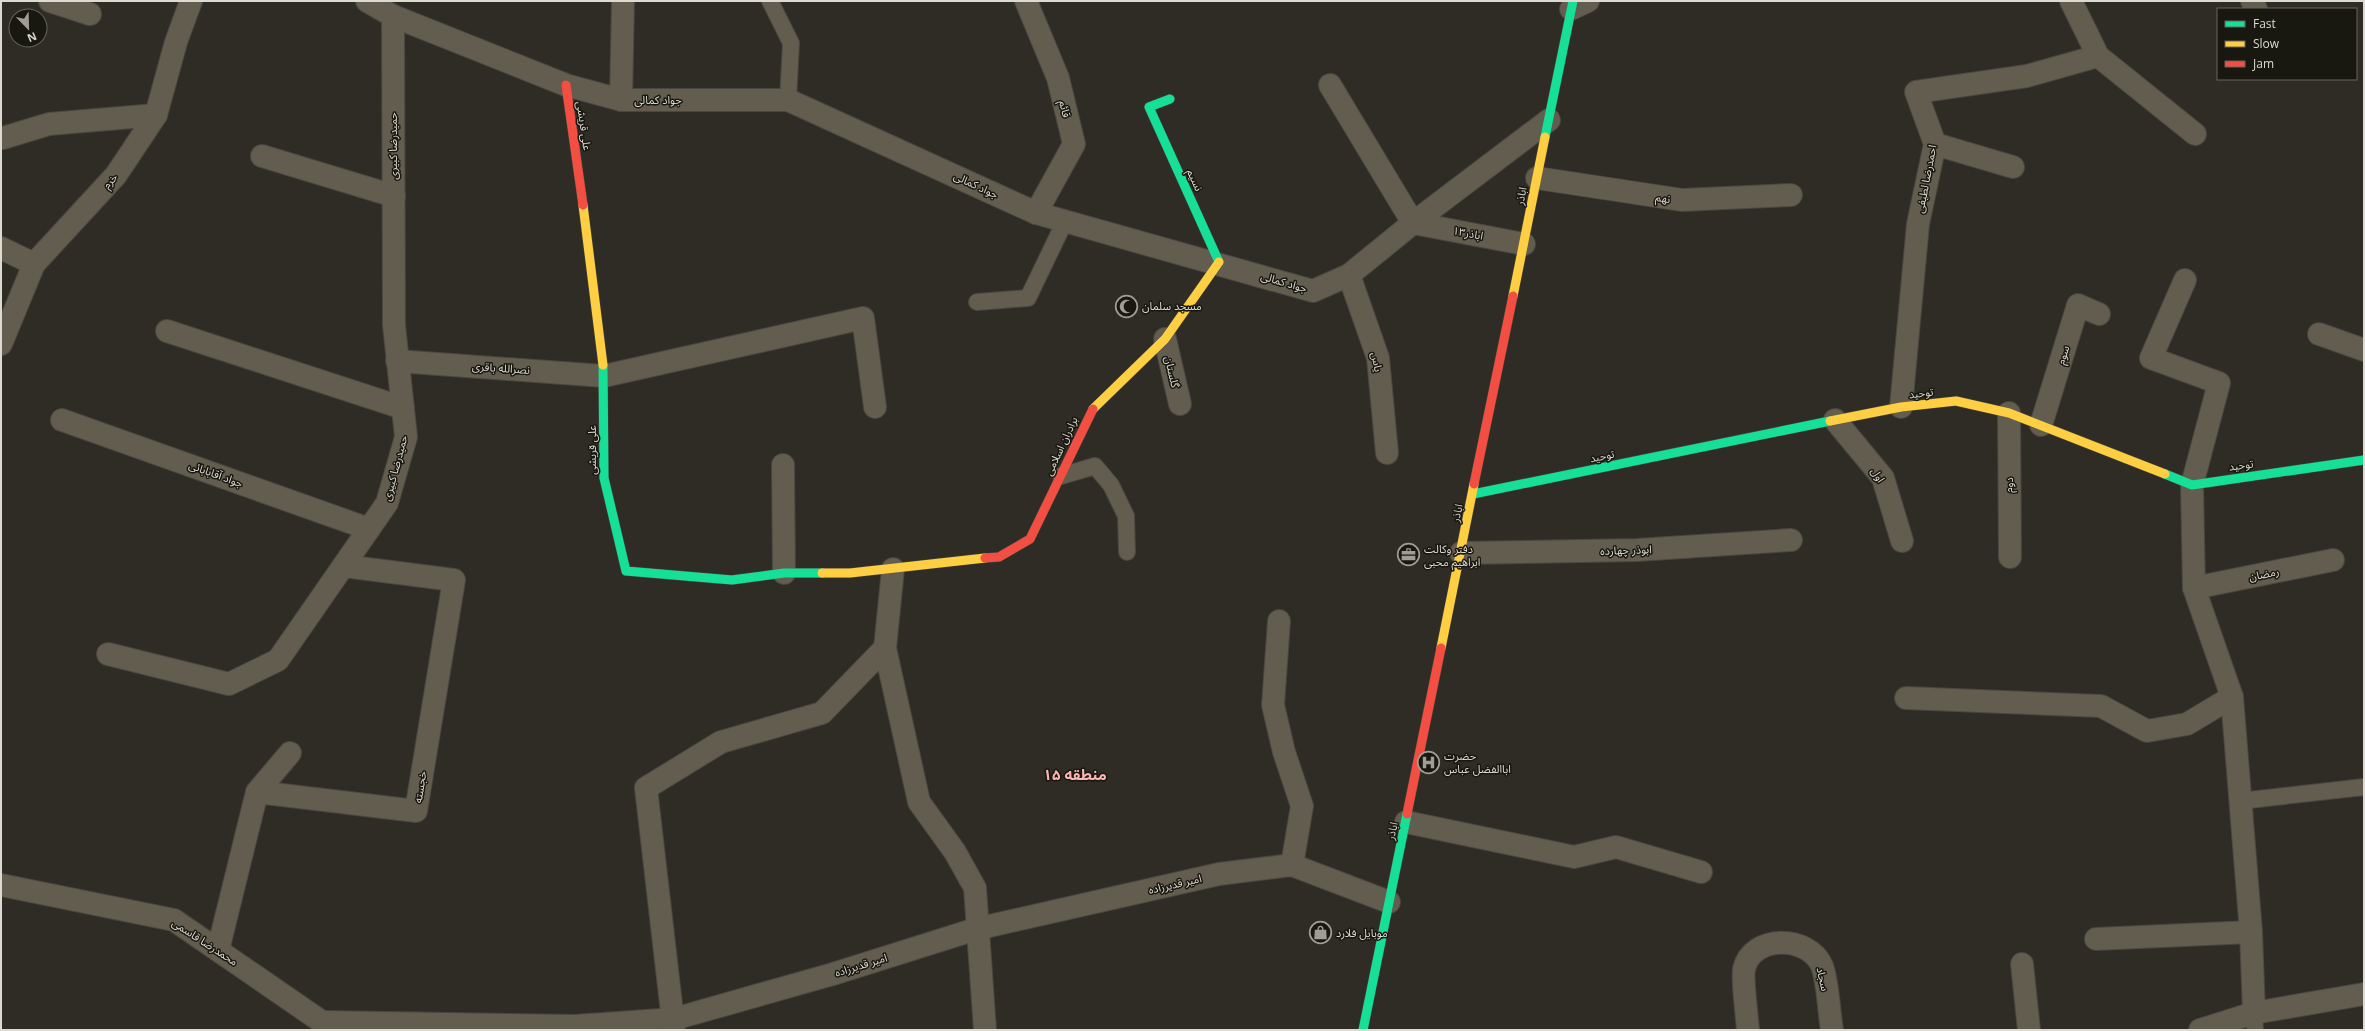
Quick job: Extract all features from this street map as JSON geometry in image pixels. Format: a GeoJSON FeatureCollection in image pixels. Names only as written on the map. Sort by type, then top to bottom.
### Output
{"type":"FeatureCollection","features":[{"type":"Feature","properties":{"kind":"street"},"geometry":{"type":"LineString","coordinates":[[50,1],[90,14]]}},
{"type":"Feature","properties":{"kind":"street","name":"خرم"},"geometry":{"type":"LineString","coordinates":[[1,344],[34,264],[116,176],[156,115],[176,42],[191,1]]}},
{"type":"Feature","properties":{"kind":"street","name":"جواد کمالی"},"geometry":{"type":"LineString","coordinates":[[367,1],[393,16],[566,84],[622,100],[788,100],[1036,213],[1219,263],[1313,291],[1348,275],[1413,222],[1549,120]]}},
{"type":"Feature","properties":{"kind":"street"},"geometry":{"type":"LineString","coordinates":[[622,100],[623,1]]}},
{"type":"Feature","properties":{"kind":"street","name":"قائم"},"geometry":{"type":"LineString","coordinates":[[1026,1],[1058,78],[1074,144],[1036,213]]}},
{"type":"Feature","properties":{"kind":"street"},"geometry":{"type":"LineString","coordinates":[[2071,1],[2098,56],[2195,134]]}},
{"type":"Feature","properties":{"kind":"street","name":"اباذر"},"geometry":{"type":"LineString","coordinates":[[1363,1030],[1549,120],[1578,4]]}},
{"type":"Feature","properties":{"kind":"street","name":"حمیدرضا کبیری"},"geometry":{"type":"LineString","coordinates":[[108,654],[229,684],[278,660],[387,503],[406,437],[394,325],[393,16]]}},
{"type":"Feature","properties":{"kind":"street","name":"احمدرضا لطیفی"},"geometry":{"type":"LineString","coordinates":[[1901,407],[1918,224],[1935,144],[1916,92],[2026,76],[2098,56]]}},
{"type":"Feature","properties":{"kind":"street","name":"علی قریشی"},"geometry":{"type":"LineString","coordinates":[[566,84],[592,266],[604,376],[604,478],[626,571],[732,580],[784,573],[850,573],[893,569]]}},
{"type":"Feature","properties":{"kind":"street"},"geometry":{"type":"LineString","coordinates":[[1330,85],[1413,222]]}},
{"type":"Feature","properties":{"kind":"street","name":"نسیم"},"geometry":{"type":"LineString","coordinates":[[1170,99],[1149,107],[1219,263]]}},
{"type":"Feature","properties":{"kind":"street"},"geometry":{"type":"LineString","coordinates":[[2,138],[50,124],[156,115]]}},
{"type":"Feature","properties":{"kind":"street"},"geometry":{"type":"LineString","coordinates":[[1935,144],[2012,166]]}},
{"type":"Feature","properties":{"kind":"street"},"geometry":{"type":"LineString","coordinates":[[262,156],[394,196]]}},
{"type":"Feature","properties":{"kind":"street","name":"نهم"},"geometry":{"type":"LineString","coordinates":[[1537,178],[1682,200],[1791,195]]}},
{"type":"Feature","properties":{"kind":"street","name":"اباذر۱۳"},"geometry":{"type":"LineString","coordinates":[[1413,222],[1524,244]]}},
{"type":"Feature","properties":{"kind":"street"},"geometry":{"type":"LineString","coordinates":[[1,248],[34,264]]}},
{"type":"Feature","properties":{"kind":"street","name":"برادران اسلامی"},"geometry":{"type":"LineString","coordinates":[[893,569],[999,557],[1030,539],[1091,410],[1165,339],[1219,263]]}},
{"type":"Feature","properties":{"kind":"street","name":"یاس"},"geometry":{"type":"LineString","coordinates":[[1348,275],[1378,358],[1387,454]]}},
{"type":"Feature","properties":{"kind":"street"},"geometry":{"type":"LineString","coordinates":[[2185,280],[2151,358],[2219,383],[2192,485],[2194,588],[2232,697],[2251,932],[2255,1021]]}},
{"type":"Feature","properties":{"kind":"street","name":"سوم"},"geometry":{"type":"LineString","coordinates":[[2041,425],[2078,305],[2098,314]]}},
{"type":"Feature","properties":{"kind":"street","name":"نصرالله باقری"},"geometry":{"type":"LineString","coordinates":[[397,361],[604,376],[863,318],[875,407]]}},
{"type":"Feature","properties":{"kind":"street"},"geometry":{"type":"LineString","coordinates":[[168,331],[403,408]]}},
{"type":"Feature","properties":{"kind":"street"},"geometry":{"type":"LineString","coordinates":[[2319,334],[2364,350]]}},
{"type":"Feature","properties":{"kind":"street","name":"گلستان"},"geometry":{"type":"LineString","coordinates":[[1165,339],[1180,404]]}},
{"type":"Feature","properties":{"kind":"street","name":"توحید"},"geometry":{"type":"LineString","coordinates":[[1473,494],[1901,407],[1956,401],[2009,413],[2192,485],[2364,460]]}},
{"type":"Feature","properties":{"kind":"street","name":"دوم"},"geometry":{"type":"LineString","coordinates":[[2009,413],[2010,557]]}},
{"type":"Feature","properties":{"kind":"street","name":"جواد آقابابائی"},"geometry":{"type":"LineString","coordinates":[[62,420],[369,529]]}},
{"type":"Feature","properties":{"kind":"street","name":"اول"},"geometry":{"type":"LineString","coordinates":[[1835,420],[1883,478],[1902,541]]}},
{"type":"Feature","properties":{"kind":"street"},"geometry":{"type":"LineString","coordinates":[[783,465],[784,573]]}},
{"type":"Feature","properties":{"kind":"street","name":"ابوذر چهارده"},"geometry":{"type":"LineString","coordinates":[[1461,553],[1637,550],[1791,540]]}},
{"type":"Feature","properties":{"kind":"street","name":"رمضان"},"geometry":{"type":"LineString","coordinates":[[2194,588],[2333,560]]}},
{"type":"Feature","properties":{"kind":"street","name":"خجسته"},"geometry":{"type":"LineString","coordinates":[[257,792],[416,811],[454,580],[344,566]]}},
{"type":"Feature","properties":{"kind":"street"},"geometry":{"type":"LineString","coordinates":[[893,569],[885,648],[919,802],[955,852],[975,888],[976,929],[984,1030]]}},
{"type":"Feature","properties":{"kind":"street"},"geometry":{"type":"LineString","coordinates":[[1279,621],[1273,705],[1284,752],[1302,806],[1292,865]]}},
{"type":"Feature","properties":{"kind":"street"},"geometry":{"type":"LineString","coordinates":[[674,1025],[646,788],[721,742],[822,713],[885,648]]}},
{"type":"Feature","properties":{"kind":"street"},"geometry":{"type":"LineString","coordinates":[[1906,698],[2101,706],[2147,731],[2187,724],[2232,697]]}},
{"type":"Feature","properties":{"kind":"street"},"geometry":{"type":"LineString","coordinates":[[218,950],[257,792],[290,753]]}},
{"type":"Feature","properties":{"kind":"street"},"geometry":{"type":"LineString","coordinates":[[1406,822],[1574,857],[1616,847],[1701,872]]}},
{"type":"Feature","properties":{"kind":"street","name":"امیر قدیرزاده"},"geometry":{"type":"LineString","coordinates":[[320,1026],[674,1025],[976,929],[1219,874],[1292,865],[1389,902]]}},
{"type":"Feature","properties":{"kind":"street","name":"محمدرضا قاسمی"},"geometry":{"type":"LineString","coordinates":[[1,886],[174,920],[218,950],[320,1026]]}},
{"type":"Feature","properties":{"kind":"street"},"geometry":{"type":"LineString","coordinates":[[2096,939],[2251,932]]}},
{"type":"Feature","properties":{"kind":"street","name":"سجاد"},"geometry":{"type":"LineString","coordinates":[[1748,1030],[1744,969],[1751,957],[1762,948],[1775,943],[1789,943],[1802,947],[1813,955],[1822,966],[1832,1030]]}},
{"type":"Feature","properties":{"kind":"street"},"geometry":{"type":"LineString","coordinates":[[2022,964],[2029,1030]]}},
{"type":"Feature","properties":{"kind":"street"},"geometry":{"type":"LineString","coordinates":[[2200,1030],[2255,1021],[2364,994]]}},
{"type":"Feature","properties":{"kind":"lane"},"geometry":{"type":"LineString","coordinates":[[770,1],[791,43],[788,100]]}},
{"type":"Feature","properties":{"kind":"lane"},"geometry":{"type":"LineString","coordinates":[[977,302],[1028,298],[1065,221]]}},
{"type":"Feature","properties":{"kind":"lane"},"geometry":{"type":"LineString","coordinates":[[1061,476],[1095,466],[1112,485],[1126,516],[1127,552]]}},
{"type":"Feature","properties":{"kind":"lane"},"geometry":{"type":"LineString","coordinates":[[2240,801],[2364,788]]}},
{"type":"Feature","properties":{"kind":"traffic: fast"},"geometry":{"type":"LineString","coordinates":[[1545,137],[1573,1]]}},
{"type":"Feature","properties":{"kind":"traffic: fast"},"geometry":{"type":"LineString","coordinates":[[1170,99],[1149,107],[1219,262]]}},
{"type":"Feature","properties":{"kind":"traffic: fast"},"geometry":{"type":"LineString","coordinates":[[603,365],[604,478],[626,571],[732,580],[784,573],[822,573]]}},
{"type":"Feature","properties":{"kind":"traffic: fast"},"geometry":{"type":"LineString","coordinates":[[1473,494],[1830,421]]}},
{"type":"Feature","properties":{"kind":"traffic: fast"},"geometry":{"type":"LineString","coordinates":[[2165,474],[2192,485],[2364,460]]}},
{"type":"Feature","properties":{"kind":"traffic: fast"},"geometry":{"type":"LineString","coordinates":[[1363,1030],[1407,814]]}},
{"type":"Feature","properties":{"kind":"traffic: slow"},"geometry":{"type":"LineString","coordinates":[[1513,296],[1545,137]]}},
{"type":"Feature","properties":{"kind":"traffic: slow"},"geometry":{"type":"LineString","coordinates":[[583,205],[603,365]]}},
{"type":"Feature","properties":{"kind":"traffic: slow"},"geometry":{"type":"LineString","coordinates":[[1093,409],[1165,339],[1219,262]]}},
{"type":"Feature","properties":{"kind":"traffic: slow"},"geometry":{"type":"LineString","coordinates":[[1830,421],[1901,407],[1956,401],[2009,413],[2165,474]]}},
{"type":"Feature","properties":{"kind":"traffic: slow"},"geometry":{"type":"LineString","coordinates":[[1441,648],[1474,484]]}},
{"type":"Feature","properties":{"kind":"traffic: slow"},"geometry":{"type":"LineString","coordinates":[[822,573],[850,573],[985,558]]}},
{"type":"Feature","properties":{"kind":"traffic: jam"},"geometry":{"type":"LineString","coordinates":[[566,85],[583,205]]}},
{"type":"Feature","properties":{"kind":"traffic: jam"},"geometry":{"type":"LineString","coordinates":[[1474,484],[1513,296]]}},
{"type":"Feature","properties":{"kind":"traffic: jam"},"geometry":{"type":"LineString","coordinates":[[985,558],[999,557],[1030,539],[1093,409]]}},
{"type":"Feature","properties":{"kind":"traffic: jam"},"geometry":{"type":"LineString","coordinates":[[1407,814],[1441,648]]}},
{"type":"Feature","properties":{"kind":"place","name":"مسجد سلمان"},"geometry":{"type":"Point","coordinates":[1126,306]}},
{"type":"Feature","properties":{"kind":"place","name":"دفتر وکالت ابراهیم محبی"},"geometry":{"type":"Point","coordinates":[1408,555]}},
{"type":"Feature","properties":{"kind":"place","name":"حضرت اباالفضل عباس"},"geometry":{"type":"Point","coordinates":[1428,762]}},
{"type":"Feature","properties":{"kind":"place","name":"موبایل فلارد"},"geometry":{"type":"Point","coordinates":[1321,933]}},
{"type":"Feature","properties":{"kind":"district","name":"منطقه ۱۵"},"geometry":{"type":"Point","coordinates":[1075,775]}}]}
